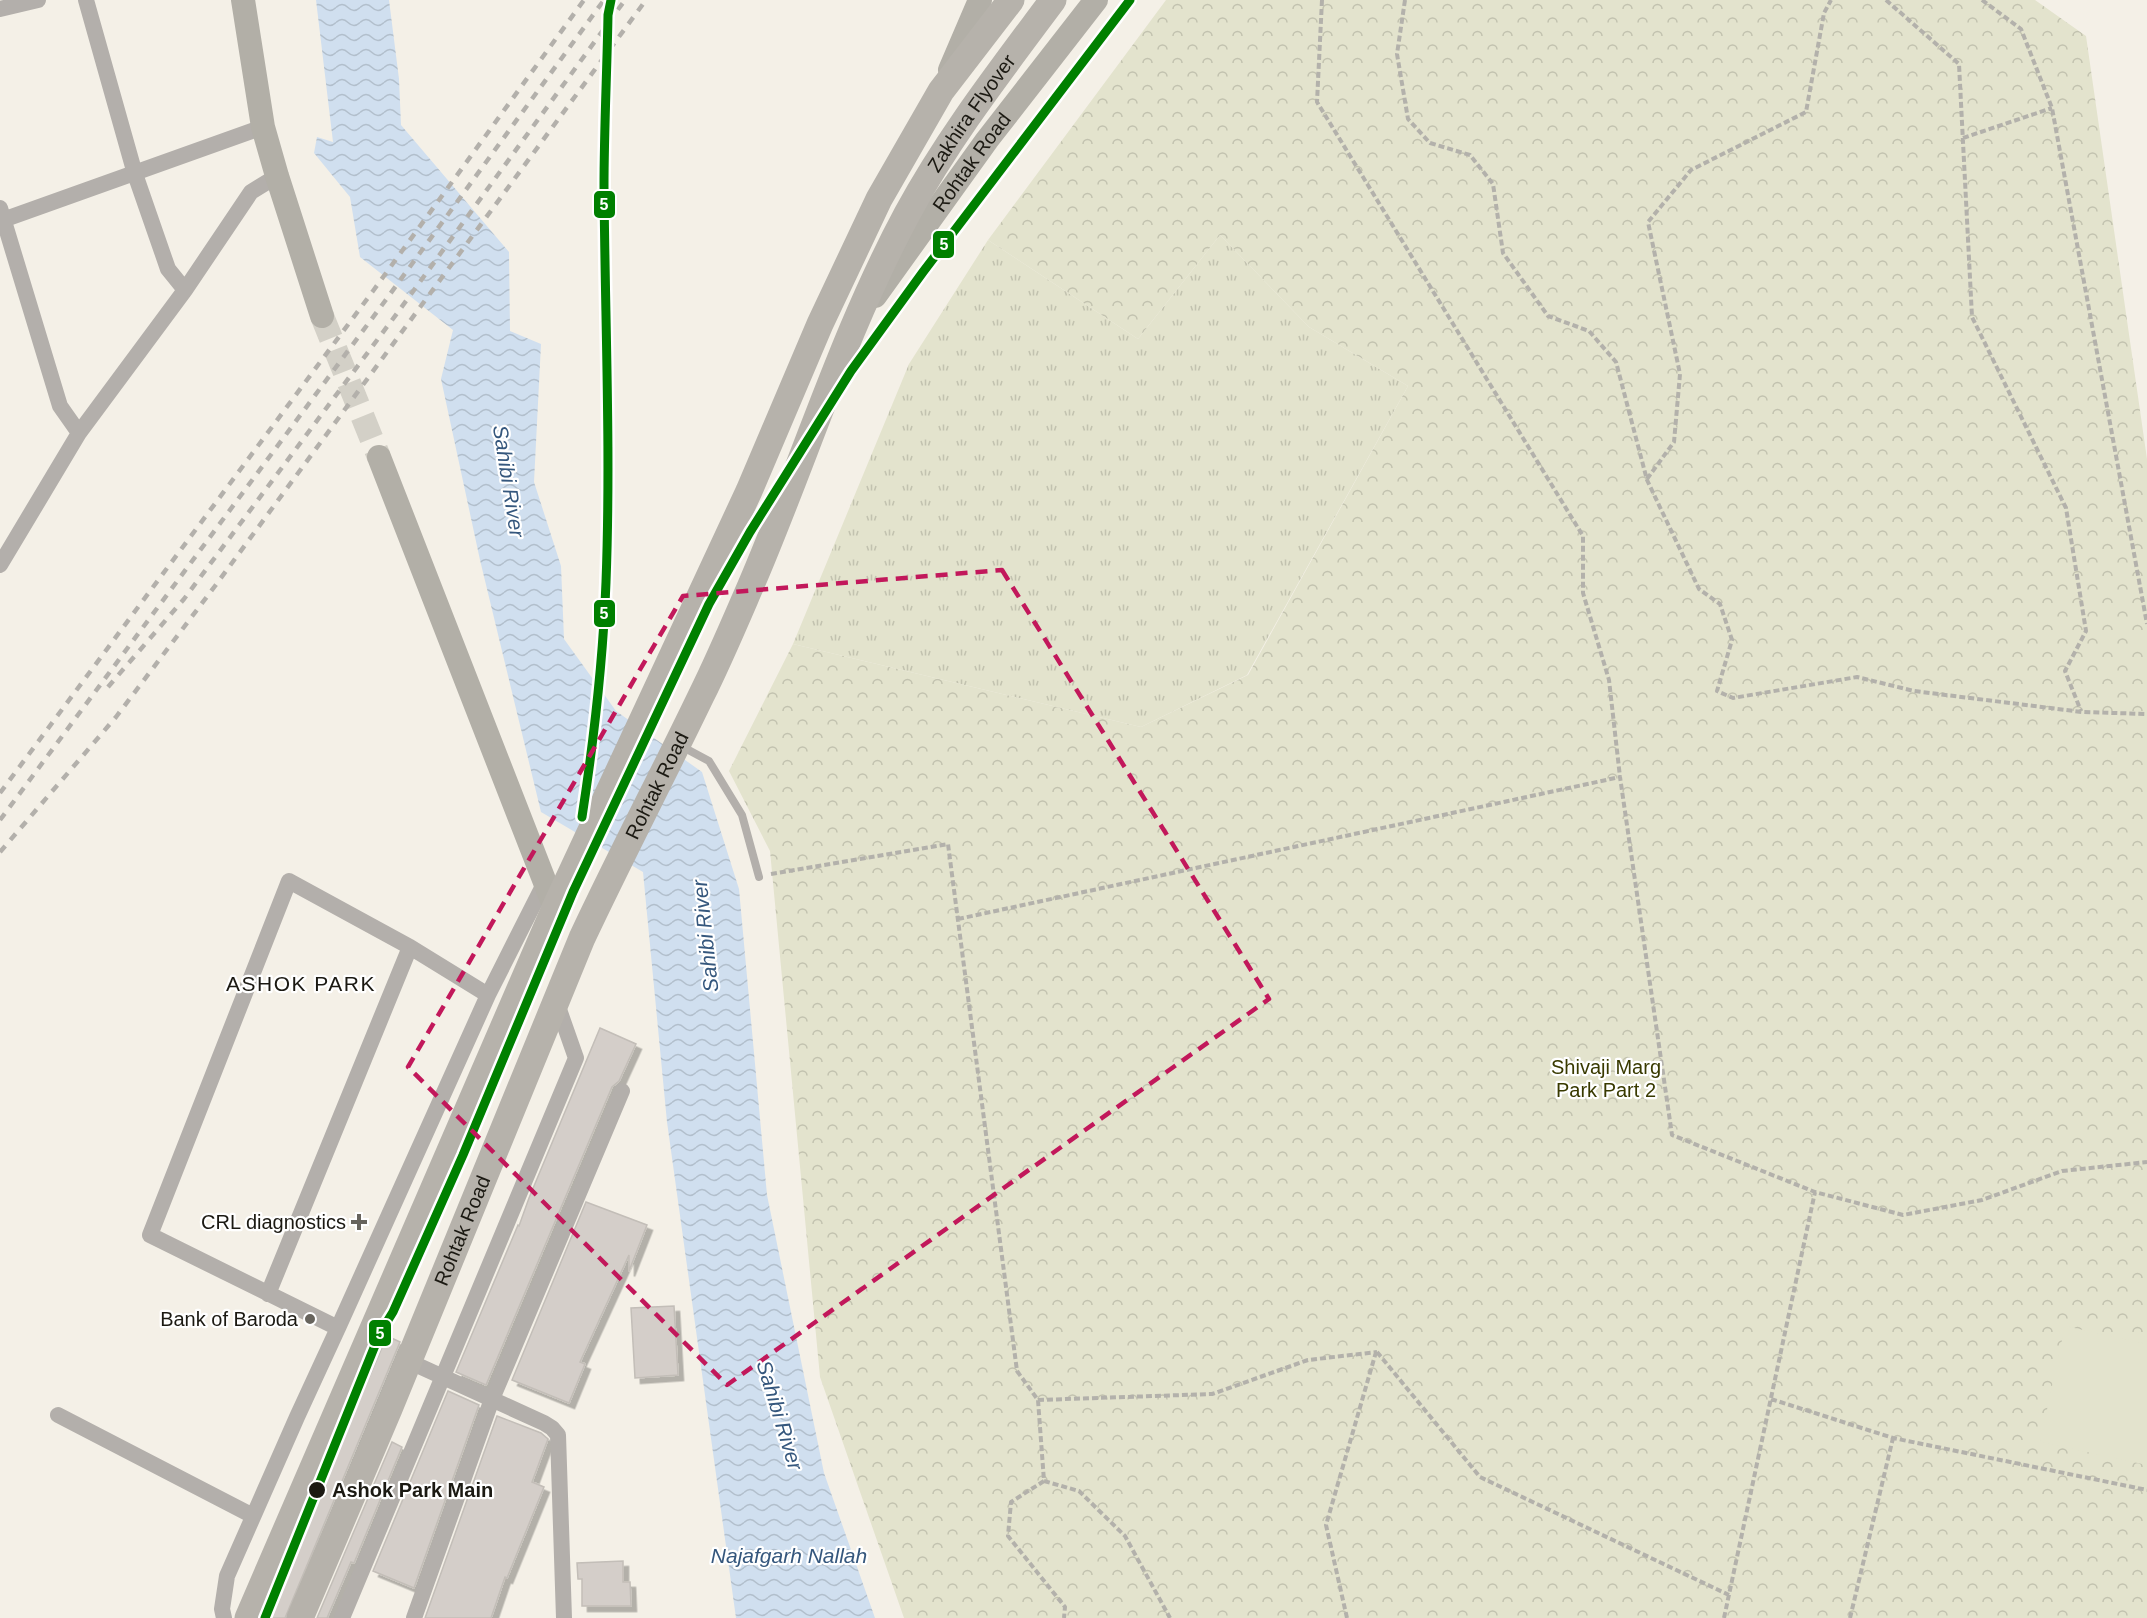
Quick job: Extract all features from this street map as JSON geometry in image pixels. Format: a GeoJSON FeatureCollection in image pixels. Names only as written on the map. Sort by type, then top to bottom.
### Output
{"type":"FeatureCollection","features":[{"type":"Feature","properties":{"kind":"main road","name":"Zakhira Flyover"},"geometry":{"type":"LineString","coordinates":[[941,91],[1011,0]]}},
{"type":"Feature","properties":{"kind":"main road","name":"Zakhira Flyover"},"geometry":{"type":"LineString","coordinates":[[851,330],[907,215],[943,153],[1053,0]]}},
{"type":"Feature","properties":{"kind":"main road","name":"Rohtak Road"},"geometry":{"type":"LineString","coordinates":[[248,1618],[555,908],[749,491],[820,324],[879,199],[941,91]]}},
{"type":"Feature","properties":{"kind":"main road","name":"Rohtak Road"},"geometry":{"type":"LineString","coordinates":[[300,1618],[582,938],[702,694],[752,582],[851,330]]}},
{"type":"Feature","properties":{"kind":"street"},"geometry":{"type":"LineString","coordinates":[[0,9],[38,0]]}},
{"type":"Feature","properties":{"kind":"street"},"geometry":{"type":"LineString","coordinates":[[86,0],[135,174],[168,268],[185,290]]}},
{"type":"Feature","properties":{"kind":"street"},"geometry":{"type":"LineString","coordinates":[[243,0],[263,127],[322,316]]}},
{"type":"Feature","properties":{"kind":"street","name":"Rohtak Road"},"geometry":{"type":"LineString","coordinates":[[941,91],[980,0]]}},
{"type":"Feature","properties":{"kind":"street","name":"Rohtak Road"},"geometry":{"type":"LineString","coordinates":[[851,330],[987,140],[1096,0]]}},
{"type":"Feature","properties":{"kind":"street"},"geometry":{"type":"LineString","coordinates":[[79,433],[60,406],[1,216],[135,174],[263,127]]}},
{"type":"Feature","properties":{"kind":"street"},"geometry":{"type":"LineString","coordinates":[[0,565],[79,433],[185,290],[251,192],[277,176]]}},
{"type":"Feature","properties":{"kind":"street"},"geometry":{"type":"LineString","coordinates":[[380,457],[555,908]]}},
{"type":"Feature","properties":{"kind":"street"},"geometry":{"type":"LineString","coordinates":[[338,1329],[150,1235],[289,881],[410,947],[488,995]]}},
{"type":"Feature","properties":{"kind":"street"},"geometry":{"type":"LineString","coordinates":[[224,1618],[222,1609],[227,1576],[253,1515],[488,995],[545,882]]}},
{"type":"Feature","properties":{"kind":"street"},"geometry":{"type":"LineString","coordinates":[[268,1294],[410,947]]}},
{"type":"Feature","properties":{"kind":"street"},"geometry":{"type":"LineString","coordinates":[[342,1618],[576,1058],[556,1001]]}},
{"type":"Feature","properties":{"kind":"street"},"geometry":{"type":"LineString","coordinates":[[414,1618],[492,1399],[622,1091]]}},
{"type":"Feature","properties":{"kind":"street"},"geometry":{"type":"LineString","coordinates":[[408,1361],[552,1428],[558,1435],[564,1618]]}},
{"type":"Feature","properties":{"kind":"street"},"geometry":{"type":"LineString","coordinates":[[58,1415],[253,1515]]}},
{"type":"Feature","properties":{"kind":"lane"},"geometry":{"type":"LineString","coordinates":[[677,744],[709,761],[742,815],[759,877]]}},
{"type":"Feature","properties":{"kind":"path"},"geometry":{"type":"LineString","coordinates":[[1322,0],[1317,102],[1583,536],[1583,593],[1609,680],[1620,777],[1672,1136],[1815,1192],[1903,1215],[1982,1200],[2062,1171],[2147,1162]]}},
{"type":"Feature","properties":{"kind":"path"},"geometry":{"type":"LineString","coordinates":[[1406,0],[1397,54],[1408,119],[1430,143],[1470,155],[1493,184],[1503,253],[1548,316],[1589,331],[1616,362],[1647,480],[1699,589],[1720,604],[1732,640],[1717,691],[1733,698],[1857,677],[1914,691],[2082,712],[2147,714]]}},
{"type":"Feature","properties":{"kind":"path"},"geometry":{"type":"LineString","coordinates":[[1647,480],[1674,442],[1680,374],[1648,222],[1691,170],[1806,112],[1824,13],[1831,0]]}},
{"type":"Feature","properties":{"kind":"path"},"geometry":{"type":"LineString","coordinates":[[1886,0],[1959,64],[1972,317],[2066,508],[2086,631],[2065,672],[2082,712]]}},
{"type":"Feature","properties":{"kind":"path"},"geometry":{"type":"LineString","coordinates":[[1982,0],[2022,29],[2052,108],[2147,624]]}},
{"type":"Feature","properties":{"kind":"path"},"geometry":{"type":"LineString","coordinates":[[1963,138],[2052,108]]}},
{"type":"Feature","properties":{"kind":"path"},"geometry":{"type":"LineString","coordinates":[[958,919],[1620,777]]}},
{"type":"Feature","properties":{"kind":"path"},"geometry":{"type":"LineString","coordinates":[[759,877],[948,844],[1017,1371],[1038,1400],[1044,1481]]}},
{"type":"Feature","properties":{"kind":"path"},"geometry":{"type":"LineString","coordinates":[[1724,1618],[1815,1192]]}},
{"type":"Feature","properties":{"kind":"path"},"geometry":{"type":"LineString","coordinates":[[1038,1400],[1212,1394],[1308,1360],[1377,1352]]}},
{"type":"Feature","properties":{"kind":"path"},"geometry":{"type":"LineString","coordinates":[[1377,1352],[1480,1477],[1729,1595]]}},
{"type":"Feature","properties":{"kind":"path"},"geometry":{"type":"LineString","coordinates":[[1347,1618],[1326,1525],[1377,1352]]}},
{"type":"Feature","properties":{"kind":"path"},"geometry":{"type":"LineString","coordinates":[[1771,1399],[1893,1438],[2147,1490]]}},
{"type":"Feature","properties":{"kind":"path"},"geometry":{"type":"LineString","coordinates":[[1850,1618],[1893,1438]]}},
{"type":"Feature","properties":{"kind":"path"},"geometry":{"type":"LineString","coordinates":[[1064,1618],[1065,1607],[1008,1536],[1011,1502],[1044,1481],[1079,1491],[1125,1536],[1170,1618]]}},
{"type":"Feature","properties":{"kind":"highlighted area"},"geometry":{"type":"Polygon","coordinates":[[[1002,570],[1269,999],[727,1385],[408,1067],[683,596],[1002,570]]]}},
{"type":"Feature","properties":{"kind":"green space","name":"Shivaji Marg Park Part 2"},"geometry":{"type":"Polygon","coordinates":[[[1166,0],[2035,0],[2086,36],[2147,459],[2147,1618],[904,1618],[820,1377],[770,851],[729,771],[793,644],[1141,727],[1248,675],[1408,386],[1309,327],[1220,235],[1138,339],[988,240],[1166,0]]]}},
{"type":"Feature","properties":{"kind":"green space"},"geometry":{"type":"Polygon","coordinates":[[[1220,235],[1309,327],[1408,386],[1247,675],[1141,727],[793,644],[909,364],[988,240],[1138,339],[1220,235]]]}},
{"type":"Feature","properties":{"kind":"green space"},"geometry":{"type":"Polygon","coordinates":[[[2065,1326],[2147,1344],[2147,1465],[2040,1442],[2065,1326]]]}},
{"type":"Feature","properties":{"kind":"water"},"geometry":{"type":"Polygon","coordinates":[[[316,0],[389,0],[399,79],[401,125],[509,252],[510,331],[541,344],[534,482],[561,566],[564,639],[616,711],[702,772],[739,889],[767,1195],[824,1473],[875,1618],[736,1618],[667,1122],[643,872],[541,812],[480,560],[441,379],[453,330],[360,257],[350,197],[314,153],[317,137],[333,142],[316,0]]]}},
{"type":"Feature","properties":{"kind":"building"},"geometry":{"type":"Polygon","coordinates":[[[600,1028],[636,1044],[619,1081],[612,1087],[486,1385],[456,1372],[600,1028]]]}},
{"type":"Feature","properties":{"kind":"building"},"geometry":{"type":"Polygon","coordinates":[[[586,1202],[647,1225],[629,1271],[629,1255],[580,1362],[585,1364],[569,1403],[512,1380],[586,1202]]]}},
{"type":"Feature","properties":{"kind":"building"},"geometry":{"type":"Polygon","coordinates":[[[674,1306],[678,1375],[635,1378],[631,1308],[674,1306]]]}},
{"type":"Feature","properties":{"kind":"building"},"geometry":{"type":"Polygon","coordinates":[[[387,1336],[400,1342],[285,1618],[265,1618],[387,1336]]]}},
{"type":"Feature","properties":{"kind":"building"},"geometry":{"type":"Polygon","coordinates":[[[448,1391],[479,1405],[414,1588],[373,1571],[448,1391]]]}},
{"type":"Feature","properties":{"kind":"building"},"geometry":{"type":"Polygon","coordinates":[[[497,1416],[541,1433],[548,1439],[532,1482],[544,1487],[507,1578],[505,1577],[491,1618],[425,1618],[497,1416]]]}},
{"type":"Feature","properties":{"kind":"building"},"geometry":{"type":"Polygon","coordinates":[[[392,1442],[402,1447],[354,1563],[351,1562],[327,1618],[317,1618],[392,1442]]]}},
{"type":"Feature","properties":{"kind":"building"},"geometry":{"type":"Polygon","coordinates":[[[623,1561],[623,1582],[630,1582],[631,1606],[582,1606],[582,1579],[578,1579],[577,1563],[623,1561]]]}},
{"type":"Feature","properties":{"kind":"tunnel"},"geometry":{"type":"LineString","coordinates":[[322,316],[379,457]]}},
{"type":"Feature","properties":{"kind":"railway"},"geometry":{"type":"LineString","coordinates":[[0,793],[373,291],[584,0]]}},
{"type":"Feature","properties":{"kind":"railway"},"geometry":{"type":"LineString","coordinates":[[0,820],[385,301],[604,0]]}},
{"type":"Feature","properties":{"kind":"railway"},"geometry":{"type":"LineString","coordinates":[[108,687],[184,599],[398,312],[625,0]]}},
{"type":"Feature","properties":{"kind":"railway"},"geometry":{"type":"LineString","coordinates":[[0,852],[116,717],[646,0]]}},
{"type":"Feature","properties":{"kind":"transit line","name":"5"},"geometry":{"type":"LineString","coordinates":[[582,817],[597,700],[606,582],[608,434],[604,166],[608,15],[611,0]]}},
{"type":"Feature","properties":{"kind":"transit line","name":"5"},"geometry":{"type":"LineString","coordinates":[[265,1618],[380,1333],[393,1312],[463,1155],[573,892],[709,604],[750,532],[851,371],[923,272],[1130,0]]}},
{"type":"Feature","properties":{"kind":"place","name":"CRL diagnostics"},"geometry":{"type":"Point","coordinates":[359,1222]}},
{"type":"Feature","properties":{"kind":"place","name":"Bank of Baroda"},"geometry":{"type":"Point","coordinates":[310,1319]}},
{"type":"Feature","properties":{"kind":"place","name":"Ashok Park Main"},"geometry":{"type":"Point","coordinates":[317,1490]}},
{"type":"Feature","properties":{"kind":"district","name":"ASHOK PARK"},"geometry":{"type":"Point","coordinates":[301,983]}},
{"type":"Feature","properties":{"kind":"water label","name":"Sahibi River"},"geometry":{"type":"Point","coordinates":[509,481]}},
{"type":"Feature","properties":{"kind":"water label","name":"Sahibi River"},"geometry":{"type":"Point","coordinates":[705,936]}},
{"type":"Feature","properties":{"kind":"water label","name":"Sahibi River"},"geometry":{"type":"Point","coordinates":[780,1415]}},
{"type":"Feature","properties":{"kind":"water label","name":"Najafgarh Nallah"},"geometry":{"type":"Point","coordinates":[789,1555]}}]}
